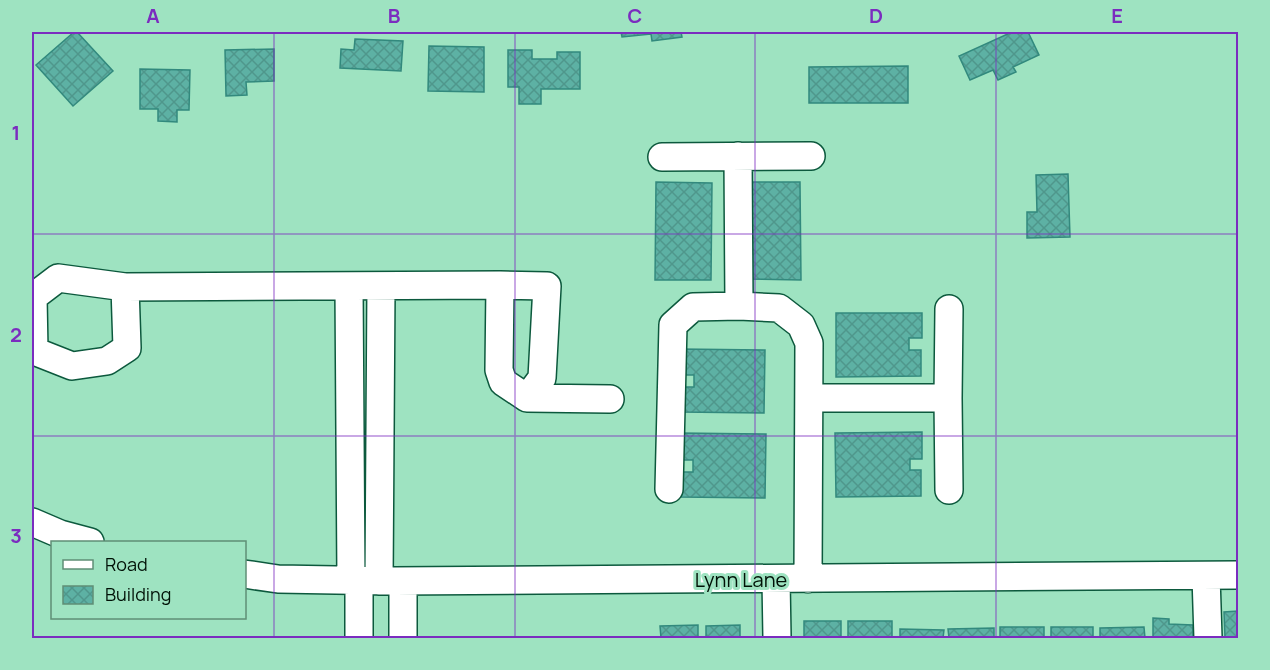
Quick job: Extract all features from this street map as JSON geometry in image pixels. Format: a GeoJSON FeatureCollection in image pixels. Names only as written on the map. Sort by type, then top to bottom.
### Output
{"type":"FeatureCollection","features":[{"type":"Feature","properties":{"kind":"street"},"geometry":{"type":"LineString","coordinates":[[738,156],[739,306]]}},
{"type":"Feature","properties":{"kind":"street"},"geometry":{"type":"LineString","coordinates":[[662,157],[811,156]]}},
{"type":"Feature","properties":{"kind":"street"},"geometry":{"type":"LineString","coordinates":[[500,285],[499,370],[503,382],[527,398],[610,399]]}},
{"type":"Feature","properties":{"kind":"street"},"geometry":{"type":"LineString","coordinates":[[349,286],[373,581],[403,639]]}},
{"type":"Feature","properties":{"kind":"street"},"geometry":{"type":"LineString","coordinates":[[359,639],[373,581],[381,286]]}},
{"type":"Feature","properties":{"kind":"street"},"geometry":{"type":"LineString","coordinates":[[125,287],[547,286],[542,378],[527,398]]}},
{"type":"Feature","properties":{"kind":"street"},"geometry":{"type":"LineString","coordinates":[[669,489],[673,325],[693,307],[779,308],[801,326],[809,343],[808,579]]}},
{"type":"Feature","properties":{"kind":"street"},"geometry":{"type":"LineString","coordinates":[[949,309],[949,490]]}},
{"type":"Feature","properties":{"kind":"street"},"geometry":{"type":"LineString","coordinates":[[809,398],[948,398]]}},
{"type":"Feature","properties":{"kind":"street"},"geometry":{"type":"LineString","coordinates":[[32,522],[83,541]]}},
{"type":"Feature","properties":{"kind":"street","name":"Lynn Lane"},"geometry":{"type":"LineString","coordinates":[[246,574],[278,579],[373,581],[1239,575]]}},
{"type":"Feature","properties":{"kind":"street"},"geometry":{"type":"LineString","coordinates":[[1206,576],[1208,639]]}},
{"type":"Feature","properties":{"kind":"street"},"geometry":{"type":"LineString","coordinates":[[776,579],[777,639]]}},
{"type":"Feature","properties":{"kind":"building"},"geometry":{"type":"Polygon","coordinates":[[[74,32],[77,32],[113,71],[73,106],[36,65],[74,32]]]}},
{"type":"Feature","properties":{"kind":"building"},"geometry":{"type":"Polygon","coordinates":[[[621,32],[681,32],[682,37],[652,41],[651,34],[622,37],[621,32]]]}},
{"type":"Feature","properties":{"kind":"building"},"geometry":{"type":"Polygon","coordinates":[[[1012,32],[1028,32],[1039,55],[1013,67],[1016,72],[998,80],[993,70],[970,80],[959,56],[1012,32]]]}},
{"type":"Feature","properties":{"kind":"building"},"geometry":{"type":"Polygon","coordinates":[[[355,39],[403,41],[401,71],[340,68],[341,49],[354,50],[355,39]]]}},
{"type":"Feature","properties":{"kind":"building"},"geometry":{"type":"Polygon","coordinates":[[[429,46],[484,47],[484,92],[428,91],[429,46]]]}},
{"type":"Feature","properties":{"kind":"building"},"geometry":{"type":"Polygon","coordinates":[[[274,49],[274,81],[246,82],[247,95],[226,96],[225,50],[274,49]]]}},
{"type":"Feature","properties":{"kind":"building"},"geometry":{"type":"Polygon","coordinates":[[[508,50],[532,50],[532,59],[557,59],[557,52],[580,52],[580,89],[541,89],[541,104],[519,104],[519,87],[508,87],[508,50]]]}},
{"type":"Feature","properties":{"kind":"building"},"geometry":{"type":"Polygon","coordinates":[[[908,66],[908,103],[809,103],[809,67],[908,66]]]}},
{"type":"Feature","properties":{"kind":"building"},"geometry":{"type":"Polygon","coordinates":[[[140,69],[190,70],[189,110],[177,110],[177,122],[158,121],[158,109],[140,109],[140,69]]]}},
{"type":"Feature","properties":{"kind":"building"},"geometry":{"type":"Polygon","coordinates":[[[1068,174],[1070,237],[1027,238],[1027,212],[1037,212],[1036,175],[1068,174]]]}},
{"type":"Feature","properties":{"kind":"building"},"geometry":{"type":"Polygon","coordinates":[[[656,182],[712,183],[711,280],[655,280],[656,182]]]}},
{"type":"Feature","properties":{"kind":"building"},"geometry":{"type":"Polygon","coordinates":[[[745,182],[800,182],[801,280],[745,279],[745,182]]]}},
{"type":"Feature","properties":{"kind":"building"},"geometry":{"type":"Polygon","coordinates":[[[836,313],[922,313],[922,338],[909,338],[909,350],[921,350],[921,376],[836,377],[836,313]]]}},
{"type":"Feature","properties":{"kind":"building"},"geometry":{"type":"Polygon","coordinates":[[[679,349],[765,350],[764,413],[680,412],[680,387],[694,387],[694,375],[678,375],[679,349]]]}},
{"type":"Feature","properties":{"kind":"building"},"geometry":{"type":"Polygon","coordinates":[[[922,432],[922,459],[910,459],[910,470],[921,470],[921,496],[836,497],[835,433],[922,432]]]}},
{"type":"Feature","properties":{"kind":"building"},"geometry":{"type":"Polygon","coordinates":[[[679,433],[766,434],[765,498],[680,497],[680,472],[693,472],[693,460],[679,460],[679,433]]]}},
{"type":"Feature","properties":{"kind":"building"},"geometry":{"type":"Polygon","coordinates":[[[1238,611],[1238,638],[1225,638],[1224,612],[1238,611]]]}},
{"type":"Feature","properties":{"kind":"building"},"geometry":{"type":"Polygon","coordinates":[[[1153,618],[1169,619],[1169,624],[1193,625],[1193,638],[1153,638],[1153,618]]]}},
{"type":"Feature","properties":{"kind":"building"},"geometry":{"type":"Polygon","coordinates":[[[804,621],[841,621],[841,638],[804,638],[804,621]]]}},
{"type":"Feature","properties":{"kind":"building"},"geometry":{"type":"Polygon","coordinates":[[[848,621],[892,621],[892,638],[848,638],[848,621]]]}},
{"type":"Feature","properties":{"kind":"building"},"geometry":{"type":"Polygon","coordinates":[[[698,625],[698,638],[661,638],[660,626],[698,625]]]}},
{"type":"Feature","properties":{"kind":"building"},"geometry":{"type":"Polygon","coordinates":[[[740,625],[740,638],[706,638],[706,626],[740,625]]]}},
{"type":"Feature","properties":{"kind":"building"},"geometry":{"type":"Polygon","coordinates":[[[1000,627],[1044,627],[1044,638],[1000,638],[1000,627]]]}},
{"type":"Feature","properties":{"kind":"building"},"geometry":{"type":"Polygon","coordinates":[[[1051,627],[1093,627],[1093,638],[1051,638],[1051,627]]]}},
{"type":"Feature","properties":{"kind":"building"},"geometry":{"type":"Polygon","coordinates":[[[1144,627],[1145,638],[1100,638],[1100,628],[1144,627]]]}},
{"type":"Feature","properties":{"kind":"building"},"geometry":{"type":"Polygon","coordinates":[[[994,628],[994,638],[949,638],[948,629],[994,628]]]}},
{"type":"Feature","properties":{"kind":"building"},"geometry":{"type":"Polygon","coordinates":[[[900,629],[944,630],[943,638],[900,638],[900,629]]]}}]}
